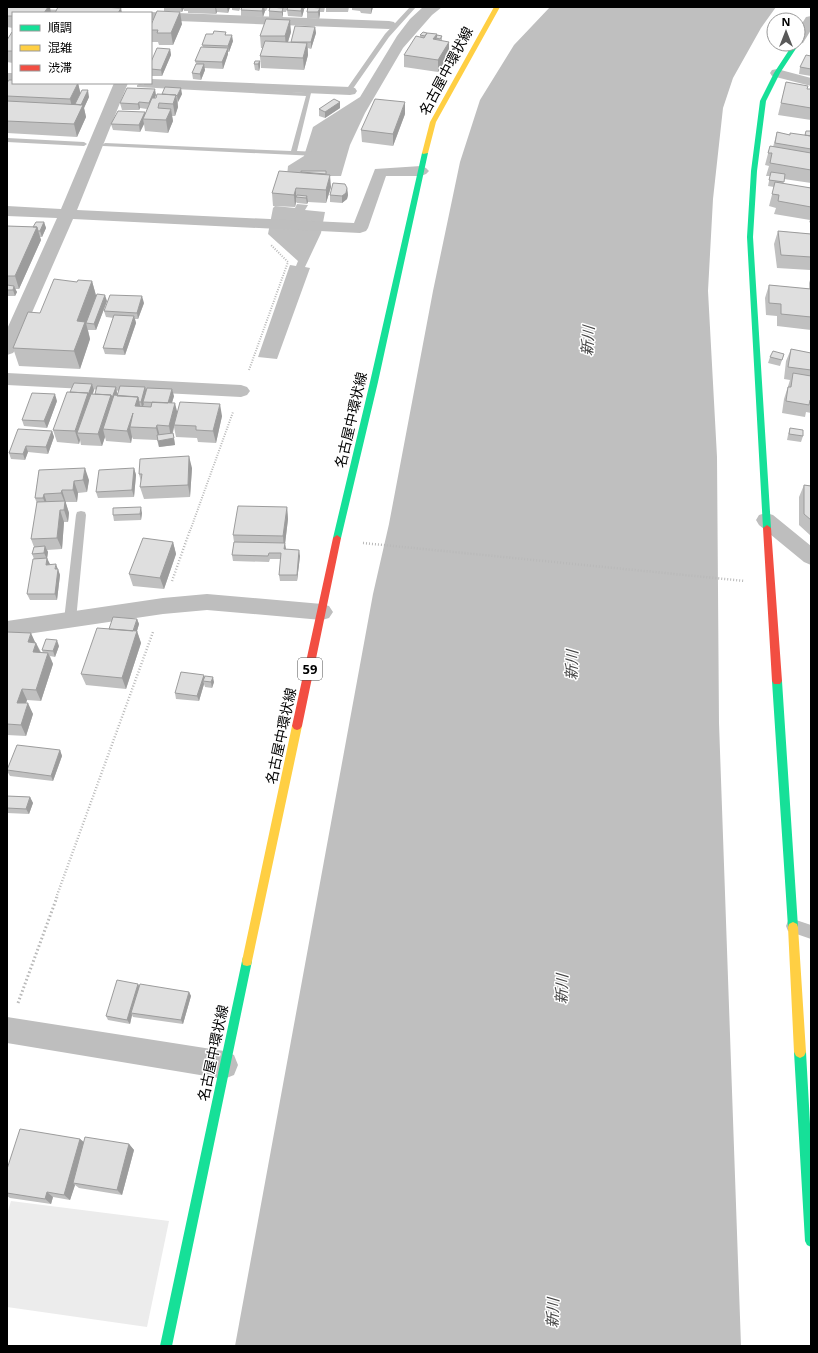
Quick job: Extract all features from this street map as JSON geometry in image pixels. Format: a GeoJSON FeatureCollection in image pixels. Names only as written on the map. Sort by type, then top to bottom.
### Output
{"type":"FeatureCollection","features":[{"type":"Feature","properties":{"kind":"main road","name":"名古屋中環状線"},"geometry":{"type":"LineString","coordinates":[[166,1346],[224,1065],[338,532],[374,382],[433,122],[496,7]]}},
{"type":"Feature","properties":{"kind":"main road"},"geometry":{"type":"LineString","coordinates":[[791,52],[777,73],[763,101],[754,171],[750,237],[811,1241]]}},
{"type":"Feature","properties":{"kind":"street"},"geometry":{"type":"LineString","coordinates":[[152,16],[390,25]]}},
{"type":"Feature","properties":{"kind":"street"},"geometry":{"type":"LineString","coordinates":[[777,73],[811,82]]}},
{"type":"Feature","properties":{"kind":"street"},"geometry":{"type":"LineString","coordinates":[[152,83],[350,91]]}},
{"type":"Feature","properties":{"kind":"street"},"geometry":{"type":"LineString","coordinates":[[7,349],[67,214],[121,84]]}},
{"type":"Feature","properties":{"kind":"street"},"geometry":{"type":"LineString","coordinates":[[7,211],[360,228],[380,172],[421,171]]}},
{"type":"Feature","properties":{"kind":"street"},"geometry":{"type":"LineString","coordinates":[[7,379],[241,391]]}},
{"type":"Feature","properties":{"kind":"street"},"geometry":{"type":"LineString","coordinates":[[766,520],[811,556]]}},
{"type":"Feature","properties":{"kind":"street"},"geometry":{"type":"LineString","coordinates":[[7,630],[163,606],[207,602],[322,612]]}},
{"type":"Feature","properties":{"kind":"street"},"geometry":{"type":"LineString","coordinates":[[7,1030],[224,1065]]}},
{"type":"Feature","properties":{"kind":"lane"},"geometry":{"type":"LineString","coordinates":[[70,620],[81,516]]}},
{"type":"Feature","properties":{"kind":"lane"},"geometry":{"type":"LineString","coordinates":[[793,926],[811,932]]}},
{"type":"Feature","properties":{"kind":"path"},"geometry":{"type":"LineString","coordinates":[[363,544],[748,582]]}},
{"type":"Feature","properties":{"kind":"shaded area"},"geometry":{"type":"Polygon","coordinates":[[[11,1201],[169,1221],[147,1327],[7,1307],[7,1214],[11,1201]]]}},
{"type":"Feature","properties":{"kind":"water"},"geometry":{"type":"Polygon","coordinates":[[[423,7],[442,7],[432,15],[403,48],[365,113],[350,145],[341,176],[287,176],[288,166],[304,156],[313,127],[360,97],[397,36],[410,19],[423,7]]]}},
{"type":"Feature","properties":{"kind":"water","name":"新川"},"geometry":{"type":"Polygon","coordinates":[[[550,7],[776,7],[772,12],[766,12],[766,21],[733,78],[723,108],[713,199],[708,291],[717,457],[719,723],[741,1346],[235,1346],[373,594],[389,524],[433,291],[460,162],[480,100],[514,45],[550,7]]]}},
{"type":"Feature","properties":{"kind":"water"},"geometry":{"type":"Polygon","coordinates":[[[297,204],[308,205],[305,210],[325,212],[321,233],[305,267],[310,268],[277,359],[258,357],[290,265],[296,266],[298,261],[268,234],[273,208],[275,206],[295,208],[297,204]]]}},
{"type":"Feature","properties":{"kind":"building"},"geometry":{"type":"Polygon","coordinates":[[[7,7],[48,7],[45,12],[12,12],[12,16],[7,16],[7,7]]]}},
{"type":"Feature","properties":{"kind":"building"},"geometry":{"type":"Polygon","coordinates":[[[58,7],[121,8],[119,12],[56,12],[58,7]]]}},
{"type":"Feature","properties":{"kind":"building"},"geometry":{"type":"Polygon","coordinates":[[[242,7],[263,7],[262,11],[241,10],[242,7]]]}},
{"type":"Feature","properties":{"kind":"building"},"geometry":{"type":"Polygon","coordinates":[[[270,7],[283,8],[282,12],[269,11],[270,7]]]}},
{"type":"Feature","properties":{"kind":"building"},"geometry":{"type":"Polygon","coordinates":[[[288,7],[302,7],[301,11],[287,10],[288,7]]]}},
{"type":"Feature","properties":{"kind":"building"},"geometry":{"type":"Polygon","coordinates":[[[308,7],[320,8],[318,12],[307,12],[308,7]]]}},
{"type":"Feature","properties":{"kind":"building"},"geometry":{"type":"Polygon","coordinates":[[[157,11],[180,12],[171,33],[157,33],[158,30],[152,30],[152,23],[157,11]]]}},
{"type":"Feature","properties":{"kind":"building"},"geometry":{"type":"Polygon","coordinates":[[[266,19],[290,20],[285,36],[260,36],[266,19]]]}},
{"type":"Feature","properties":{"kind":"building"},"geometry":{"type":"Polygon","coordinates":[[[295,26],[315,27],[311,42],[291,42],[295,26]]]}},
{"type":"Feature","properties":{"kind":"building"},"geometry":{"type":"Polygon","coordinates":[[[214,31],[226,32],[225,35],[232,35],[228,46],[202,45],[206,34],[213,34],[214,31]]]}},
{"type":"Feature","properties":{"kind":"building"},"geometry":{"type":"Polygon","coordinates":[[[12,32],[12,51],[7,51],[7,40],[12,32]]]}},
{"type":"Feature","properties":{"kind":"building"},"geometry":{"type":"Polygon","coordinates":[[[423,32],[427,33],[425,36],[420,35],[423,32]]]}},
{"type":"Feature","properties":{"kind":"building"},"geometry":{"type":"Polygon","coordinates":[[[427,33],[437,34],[433,39],[449,42],[438,60],[404,55],[416,36],[424,38],[427,33]]]}},
{"type":"Feature","properties":{"kind":"building"},"geometry":{"type":"Polygon","coordinates":[[[437,35],[442,36],[440,39],[436,38],[437,35]]]}},
{"type":"Feature","properties":{"kind":"building"},"geometry":{"type":"Polygon","coordinates":[[[265,41],[307,43],[303,58],[260,56],[265,41]]]}},
{"type":"Feature","properties":{"kind":"building"},"geometry":{"type":"Polygon","coordinates":[[[201,47],[228,48],[222,62],[195,61],[201,47]]]}},
{"type":"Feature","properties":{"kind":"building"},"geometry":{"type":"Polygon","coordinates":[[[157,48],[170,49],[161,70],[152,69],[152,60],[157,48]]]}},
{"type":"Feature","properties":{"kind":"building"},"geometry":{"type":"Polygon","coordinates":[[[806,55],[811,56],[811,69],[800,67],[806,55]]]}},
{"type":"Feature","properties":{"kind":"building"},"geometry":{"type":"Polygon","coordinates":[[[255,61],[260,61],[258,64],[254,64],[255,61]]]}},
{"type":"Feature","properties":{"kind":"building"},"geometry":{"type":"Polygon","coordinates":[[[196,64],[204,64],[200,74],[192,73],[196,64]]]}},
{"type":"Feature","properties":{"kind":"building"},"geometry":{"type":"Polygon","coordinates":[[[9,80],[12,80],[12,84],[78,84],[70,99],[7,96],[7,83],[9,80]]]}},
{"type":"Feature","properties":{"kind":"building"},"geometry":{"type":"Polygon","coordinates":[[[786,82],[808,86],[807,89],[811,89],[811,108],[781,103],[786,82]]]}},
{"type":"Feature","properties":{"kind":"building"},"geometry":{"type":"Polygon","coordinates":[[[165,87],[181,88],[177,96],[162,94],[165,87]]]}},
{"type":"Feature","properties":{"kind":"building"},"geometry":{"type":"Polygon","coordinates":[[[127,88],[155,89],[149,103],[120,103],[127,88]]]}},
{"type":"Feature","properties":{"kind":"building"},"geometry":{"type":"Polygon","coordinates":[[[82,90],[88,90],[81,105],[75,104],[82,90]]]}},
{"type":"Feature","properties":{"kind":"building"},"geometry":{"type":"Polygon","coordinates":[[[157,94],[176,95],[173,104],[159,103],[158,108],[171,109],[166,120],[143,119],[152,98],[156,98],[157,94]]]}},
{"type":"Feature","properties":{"kind":"building"},"geometry":{"type":"Polygon","coordinates":[[[334,99],[340,102],[325,112],[319,109],[334,99]]]}},
{"type":"Feature","properties":{"kind":"building"},"geometry":{"type":"Polygon","coordinates":[[[375,99],[405,102],[393,134],[361,130],[375,99]]]}},
{"type":"Feature","properties":{"kind":"building"},"geometry":{"type":"Polygon","coordinates":[[[7,101],[83,105],[74,124],[7,121],[7,101]]]}},
{"type":"Feature","properties":{"kind":"building"},"geometry":{"type":"Polygon","coordinates":[[[118,111],[145,112],[139,125],[111,124],[118,111]]]}},
{"type":"Feature","properties":{"kind":"building"},"geometry":{"type":"Polygon","coordinates":[[[806,131],[811,131],[811,136],[805,135],[806,131]]]}},
{"type":"Feature","properties":{"kind":"building"},"geometry":{"type":"Polygon","coordinates":[[[777,132],[790,135],[790,133],[811,136],[811,149],[775,143],[777,132]]]}},
{"type":"Feature","properties":{"kind":"building"},"geometry":{"type":"Polygon","coordinates":[[[770,146],[811,153],[811,170],[770,163],[772,153],[768,153],[770,146]]]}},
{"type":"Feature","properties":{"kind":"building"},"geometry":{"type":"Polygon","coordinates":[[[279,171],[330,175],[326,190],[296,188],[294,195],[272,193],[279,171]]]}},
{"type":"Feature","properties":{"kind":"building"},"geometry":{"type":"Polygon","coordinates":[[[326,171],[326,174],[301,172],[326,171]]]}},
{"type":"Feature","properties":{"kind":"building"},"geometry":{"type":"Polygon","coordinates":[[[771,172],[785,174],[784,182],[769,180],[771,172]]]}},
{"type":"Feature","properties":{"kind":"building"},"geometry":{"type":"Polygon","coordinates":[[[775,182],[811,188],[811,207],[778,201],[779,195],[772,194],[775,182]]]}},
{"type":"Feature","properties":{"kind":"building"},"geometry":{"type":"Polygon","coordinates":[[[333,183],[345,184],[347,188],[346,193],[342,196],[330,195],[333,183]]]}},
{"type":"Feature","properties":{"kind":"building"},"geometry":{"type":"Polygon","coordinates":[[[297,195],[307,196],[306,198],[296,197],[297,195]]]}},
{"type":"Feature","properties":{"kind":"building"},"geometry":{"type":"Polygon","coordinates":[[[36,222],[44,222],[40,231],[38,231],[37,227],[33,227],[36,222]]]}},
{"type":"Feature","properties":{"kind":"building"},"geometry":{"type":"Polygon","coordinates":[[[7,226],[37,227],[15,276],[7,276],[7,226]]]}},
{"type":"Feature","properties":{"kind":"building"},"geometry":{"type":"Polygon","coordinates":[[[778,231],[811,234],[811,257],[781,255],[778,231]]]}},
{"type":"Feature","properties":{"kind":"building"},"geometry":{"type":"Polygon","coordinates":[[[54,279],[77,282],[78,280],[92,281],[77,321],[85,322],[74,351],[13,348],[28,312],[40,313],[54,279]]]}},
{"type":"Feature","properties":{"kind":"building"},"geometry":{"type":"Polygon","coordinates":[[[7,285],[14,286],[13,290],[7,290],[7,285]]]}},
{"type":"Feature","properties":{"kind":"building"},"geometry":{"type":"Polygon","coordinates":[[[769,285],[811,289],[811,317],[781,314],[781,304],[769,303],[769,285]]]}},
{"type":"Feature","properties":{"kind":"building"},"geometry":{"type":"Polygon","coordinates":[[[97,294],[105,295],[94,324],[86,323],[97,294]]]}},
{"type":"Feature","properties":{"kind":"building"},"geometry":{"type":"Polygon","coordinates":[[[110,295],[142,296],[137,313],[104,311],[110,295]]]}},
{"type":"Feature","properties":{"kind":"building"},"geometry":{"type":"Polygon","coordinates":[[[114,315],[134,316],[123,349],[103,348],[114,315]]]}},
{"type":"Feature","properties":{"kind":"building"},"geometry":{"type":"Polygon","coordinates":[[[791,349],[811,353],[811,370],[788,367],[791,349]]]}},
{"type":"Feature","properties":{"kind":"building"},"geometry":{"type":"Polygon","coordinates":[[[773,351],[784,354],[782,360],[770,357],[773,351]]]}},
{"type":"Feature","properties":{"kind":"building"},"geometry":{"type":"Polygon","coordinates":[[[793,373],[811,376],[811,400],[809,405],[786,401],[788,387],[791,387],[793,373]]]}},
{"type":"Feature","properties":{"kind":"building"},"geometry":{"type":"Polygon","coordinates":[[[74,383],[92,384],[88,395],[88,393],[70,392],[74,383]]]}},
{"type":"Feature","properties":{"kind":"building"},"geometry":{"type":"Polygon","coordinates":[[[97,386],[116,387],[112,398],[111,395],[95,394],[97,386]]]}},
{"type":"Feature","properties":{"kind":"building"},"geometry":{"type":"Polygon","coordinates":[[[120,386],[145,387],[141,402],[139,402],[138,397],[117,396],[120,386]]]}},
{"type":"Feature","properties":{"kind":"building"},"geometry":{"type":"Polygon","coordinates":[[[147,388],[172,389],[168,403],[143,402],[147,388]]]}},
{"type":"Feature","properties":{"kind":"building"},"geometry":{"type":"Polygon","coordinates":[[[67,392],[88,393],[75,431],[53,430],[67,392]]]}},
{"type":"Feature","properties":{"kind":"building"},"geometry":{"type":"Polygon","coordinates":[[[32,393],[55,394],[44,421],[22,420],[32,393]]]}},
{"type":"Feature","properties":{"kind":"building"},"geometry":{"type":"Polygon","coordinates":[[[91,394],[111,395],[98,434],[77,433],[91,394]]]}},
{"type":"Feature","properties":{"kind":"building"},"geometry":{"type":"Polygon","coordinates":[[[114,395],[138,397],[135,406],[151,407],[152,402],[175,403],[169,426],[157,425],[156,428],[130,427],[133,413],[127,431],[103,429],[114,395]]]}},
{"type":"Feature","properties":{"kind":"building"},"geometry":{"type":"Polygon","coordinates":[[[180,402],[220,404],[213,431],[196,430],[196,426],[174,425],[180,402]]]}},
{"type":"Feature","properties":{"kind":"building"},"geometry":{"type":"Polygon","coordinates":[[[790,428],[803,430],[803,436],[789,434],[790,428]]]}},
{"type":"Feature","properties":{"kind":"building"},"geometry":{"type":"Polygon","coordinates":[[[18,429],[52,431],[46,447],[26,446],[23,454],[9,453],[18,429]]]}},
{"type":"Feature","properties":{"kind":"building"},"geometry":{"type":"Polygon","coordinates":[[[173,433],[174,438],[158,441],[157,435],[173,433]]]}},
{"type":"Feature","properties":{"kind":"building"},"geometry":{"type":"Polygon","coordinates":[[[189,456],[188,485],[140,487],[142,474],[139,474],[140,459],[189,456]]]}},
{"type":"Feature","properties":{"kind":"building"},"geometry":{"type":"Polygon","coordinates":[[[85,468],[83,480],[74,481],[73,490],[62,490],[61,493],[44,494],[43,498],[35,498],[39,470],[85,468]]]}},
{"type":"Feature","properties":{"kind":"building"},"geometry":{"type":"Polygon","coordinates":[[[134,468],[132,490],[96,492],[99,470],[134,468]]]}},
{"type":"Feature","properties":{"kind":"building"},"geometry":{"type":"Polygon","coordinates":[[[804,485],[811,486],[811,520],[804,514],[804,485]]]}},
{"type":"Feature","properties":{"kind":"building"},"geometry":{"type":"Polygon","coordinates":[[[65,501],[64,510],[60,510],[57,538],[31,539],[37,502],[65,501]]]}},
{"type":"Feature","properties":{"kind":"building"},"geometry":{"type":"Polygon","coordinates":[[[238,506],[287,507],[283,536],[233,535],[238,506]]]}},
{"type":"Feature","properties":{"kind":"building"},"geometry":{"type":"Polygon","coordinates":[[[141,507],[140,514],[113,515],[113,508],[141,507]]]}},
{"type":"Feature","properties":{"kind":"building"},"geometry":{"type":"Polygon","coordinates":[[[143,538],[173,542],[160,578],[129,574],[143,538]]]}},
{"type":"Feature","properties":{"kind":"building"},"geometry":{"type":"Polygon","coordinates":[[[234,542],[285,543],[284,549],[299,550],[297,575],[279,575],[281,553],[269,553],[268,556],[232,555],[234,542]]]}},
{"type":"Feature","properties":{"kind":"building"},"geometry":{"type":"Polygon","coordinates":[[[45,546],[44,553],[32,554],[34,547],[45,546]]]}},
{"type":"Feature","properties":{"kind":"building"},"geometry":{"type":"Polygon","coordinates":[[[47,558],[46,565],[56,564],[55,569],[58,569],[55,594],[27,594],[33,559],[47,558]]]}},
{"type":"Feature","properties":{"kind":"building"},"geometry":{"type":"Polygon","coordinates":[[[113,617],[137,619],[133,631],[109,629],[113,617]]]}},
{"type":"Feature","properties":{"kind":"building"},"geometry":{"type":"Polygon","coordinates":[[[97,628],[137,631],[122,678],[81,674],[97,628]]]}},
{"type":"Feature","properties":{"kind":"building"},"geometry":{"type":"Polygon","coordinates":[[[7,632],[31,633],[28,642],[36,643],[33,652],[48,653],[36,690],[22,689],[17,703],[28,703],[21,725],[7,724],[7,632]]]}},
{"type":"Feature","properties":{"kind":"building"},"geometry":{"type":"Polygon","coordinates":[[[46,639],[57,640],[53,651],[42,650],[46,639]]]}},
{"type":"Feature","properties":{"kind":"building"},"geometry":{"type":"Polygon","coordinates":[[[181,672],[204,675],[197,696],[175,693],[181,672]]]}},
{"type":"Feature","properties":{"kind":"building"},"geometry":{"type":"Polygon","coordinates":[[[205,676],[213,677],[211,682],[203,681],[205,676]]]}},
{"type":"Feature","properties":{"kind":"building"},"geometry":{"type":"Polygon","coordinates":[[[17,745],[60,750],[51,776],[7,770],[17,745]]]}},
{"type":"Feature","properties":{"kind":"building"},"geometry":{"type":"Polygon","coordinates":[[[7,796],[30,797],[26,809],[7,808],[7,796]]]}},
{"type":"Feature","properties":{"kind":"building"},"geometry":{"type":"Polygon","coordinates":[[[117,980],[138,984],[127,1020],[106,1016],[117,980]]]}},
{"type":"Feature","properties":{"kind":"building"},"geometry":{"type":"Polygon","coordinates":[[[140,984],[189,992],[181,1020],[131,1013],[140,984]]]}},
{"type":"Feature","properties":{"kind":"building"},"geometry":{"type":"Polygon","coordinates":[[[20,1129],[80,1139],[64,1195],[47,1192],[45,1199],[7,1193],[7,1169],[20,1129]]]}},
{"type":"Feature","properties":{"kind":"building"},"geometry":{"type":"Polygon","coordinates":[[[85,1137],[129,1144],[117,1190],[73,1183],[85,1137]]]}},
{"type":"Feature","properties":{"kind":"waterway"},"geometry":{"type":"LineString","coordinates":[[341,89],[350,89],[387,35],[413,7]]}},
{"type":"Feature","properties":{"kind":"waterway"},"geometry":{"type":"LineString","coordinates":[[39,11],[68,12]]}},
{"type":"Feature","properties":{"kind":"waterway"},"geometry":{"type":"LineString","coordinates":[[139,86],[309,94],[294,153]]}},
{"type":"Feature","properties":{"kind":"waterway"},"geometry":{"type":"LineString","coordinates":[[7,140],[84,144]]}},
{"type":"Feature","properties":{"kind":"waterway"},"geometry":{"type":"LineString","coordinates":[[105,145],[317,154]]}},
{"type":"Feature","properties":{"kind":"traffic: fast"},"geometry":{"type":"LineString","coordinates":[[767,528],[750,237],[754,171],[763,101],[777,73],[791,52]]}},
{"type":"Feature","properties":{"kind":"traffic: fast"},"geometry":{"type":"LineString","coordinates":[[337,538],[374,382],[425,153]]}},
{"type":"Feature","properties":{"kind":"traffic: fast"},"geometry":{"type":"LineString","coordinates":[[777,681],[793,927]]}},
{"type":"Feature","properties":{"kind":"traffic: fast"},"geometry":{"type":"LineString","coordinates":[[166,1346],[247,961]]}},
{"type":"Feature","properties":{"kind":"traffic: fast"},"geometry":{"type":"LineString","coordinates":[[800,1052],[811,1241]]}},
{"type":"Feature","properties":{"kind":"traffic: slow"},"geometry":{"type":"LineString","coordinates":[[425,153],[433,122],[497,7]]}},
{"type":"Feature","properties":{"kind":"traffic: slow"},"geometry":{"type":"LineString","coordinates":[[247,961],[297,726]]}},
{"type":"Feature","properties":{"kind":"traffic: slow"},"geometry":{"type":"LineString","coordinates":[[793,927],[800,1052]]}},
{"type":"Feature","properties":{"kind":"traffic: jam"},"geometry":{"type":"LineString","coordinates":[[767,528],[777,681]]}},
{"type":"Feature","properties":{"kind":"traffic: jam"},"geometry":{"type":"LineString","coordinates":[[297,726],[337,538]]}}]}
